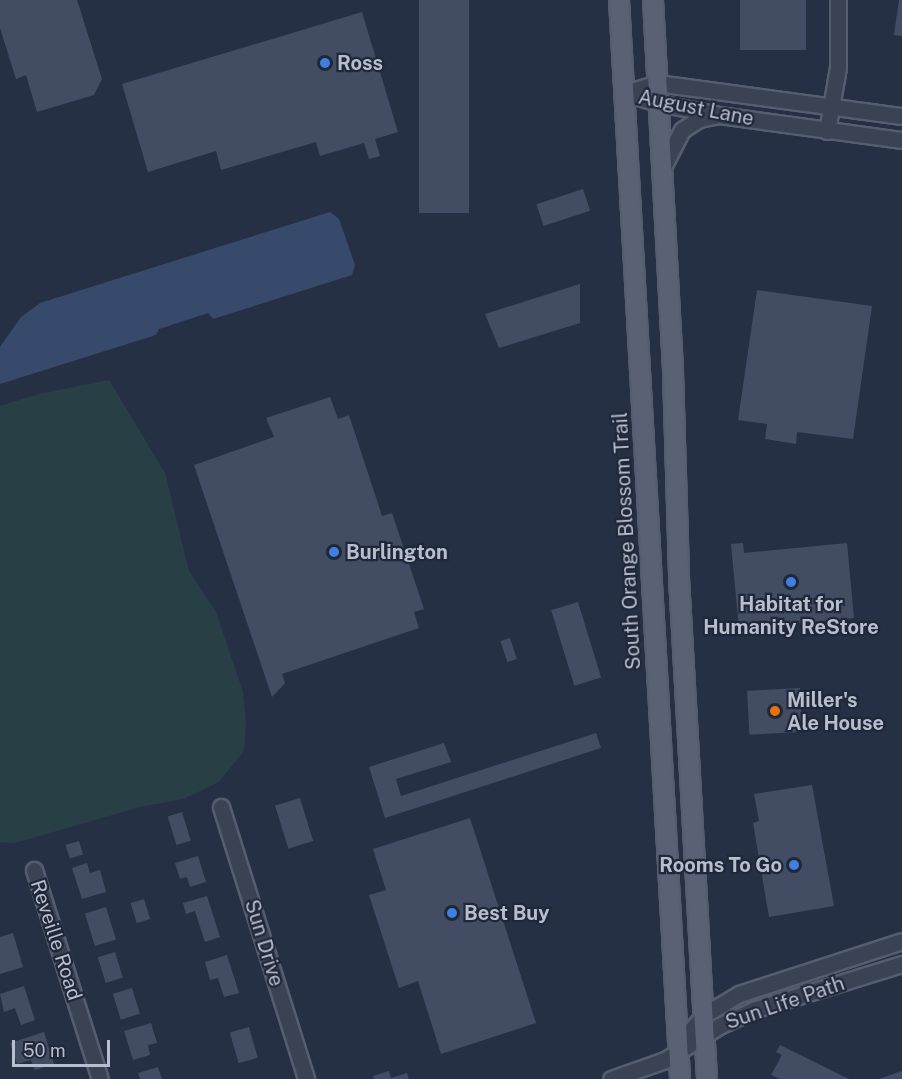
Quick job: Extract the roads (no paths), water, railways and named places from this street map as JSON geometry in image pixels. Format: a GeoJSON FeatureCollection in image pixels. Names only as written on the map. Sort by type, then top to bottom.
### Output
{"type":"FeatureCollection","features":[{"type":"Feature","properties":{"kind":"main road","name":"South Orange Blossom Trail"},"geometry":{"type":"LineString","coordinates":[[619,0],[680,1079]]}},
{"type":"Feature","properties":{"kind":"main road"},"geometry":{"type":"LineString","coordinates":[[652,0],[673,372],[679,578],[707,1079]]}},
{"type":"Feature","properties":{"kind":"street"},"geometry":{"type":"LineString","coordinates":[[827,131],[833,105],[839,48],[838,0]]}},
{"type":"Feature","properties":{"kind":"street","name":"August Lane"},"geometry":{"type":"LineString","coordinates":[[625,93],[657,83],[902,116]]}},
{"type":"Feature","properties":{"kind":"street","name":"August Lane"},"geometry":{"type":"LineString","coordinates":[[625,93],[658,104],[719,115],[902,140]]}},
{"type":"Feature","properties":{"kind":"street"},"geometry":{"type":"LineString","coordinates":[[662,169],[682,130],[699,119],[719,115]]}},
{"type":"Feature","properties":{"kind":"street","name":"Sun Drive"},"geometry":{"type":"LineString","coordinates":[[221,807],[306,1079]]}},
{"type":"Feature","properties":{"kind":"street","name":"Reveille Road"},"geometry":{"type":"LineString","coordinates":[[34,870],[100,1079]]}},
{"type":"Feature","properties":{"kind":"street"},"geometry":{"type":"LineString","coordinates":[[897,942],[899,965]]}},
{"type":"Feature","properties":{"kind":"street","name":"Sun Life Path"},"geometry":{"type":"LineString","coordinates":[[679,1052],[692,1029],[704,1015],[754,987],[897,942]]}},
{"type":"Feature","properties":{"kind":"street","name":"Sun Life Path"},"geometry":{"type":"LineString","coordinates":[[679,1052],[705,1034],[753,1010],[899,965]]}},
{"type":"Feature","properties":{"kind":"street"},"geometry":{"type":"LineString","coordinates":[[611,1079],[644,1069],[679,1052]]}},
{"type":"Feature","properties":{"kind":"water"},"geometry":{"type":"Polygon","coordinates":[[[330,212],[339,219],[355,265],[352,275],[213,319],[208,313],[159,329],[156,335],[0,384],[0,347],[21,317],[40,303],[330,212]]]}},
{"type":"Feature","properties":{"kind":"place","name":"Ross"},"geometry":{"type":"Point","coordinates":[325,63]}},
{"type":"Feature","properties":{"kind":"place","name":"Burlington"},"geometry":{"type":"Point","coordinates":[334,552]}},
{"type":"Feature","properties":{"kind":"place","name":"Habitat for Humanity ReStore"},"geometry":{"type":"Point","coordinates":[791,582]}},
{"type":"Feature","properties":{"kind":"place","name":"Miller's Ale House"},"geometry":{"type":"Point","coordinates":[775,711]}},
{"type":"Feature","properties":{"kind":"place","name":"Rooms To Go"},"geometry":{"type":"Point","coordinates":[794,865]}},
{"type":"Feature","properties":{"kind":"place","name":"Best Buy"},"geometry":{"type":"Point","coordinates":[452,913]}}]}
